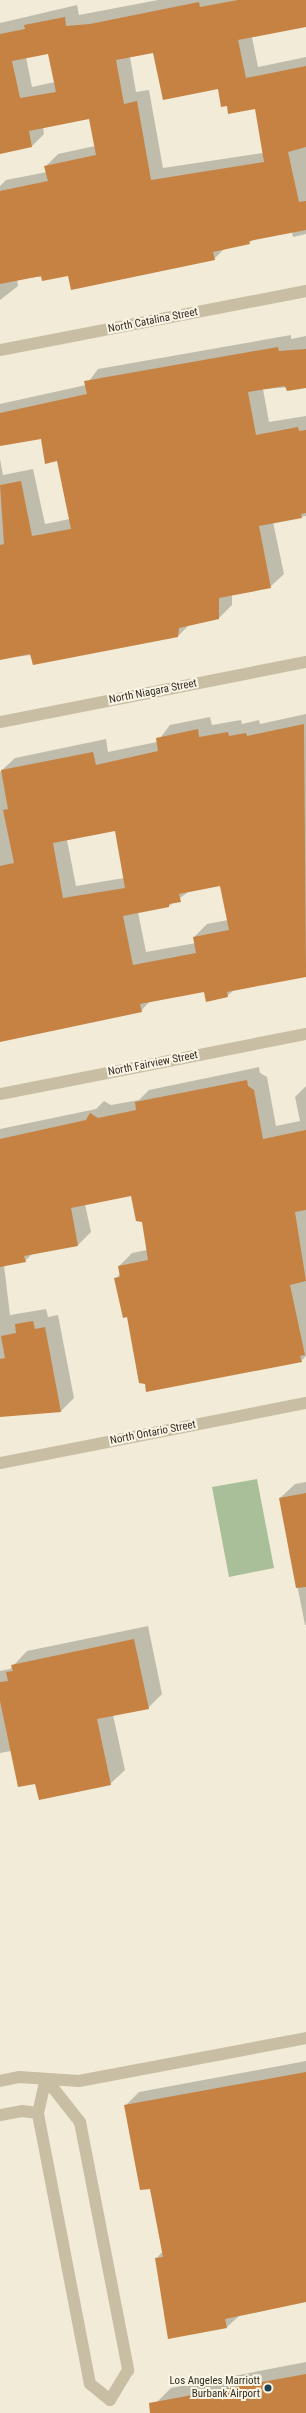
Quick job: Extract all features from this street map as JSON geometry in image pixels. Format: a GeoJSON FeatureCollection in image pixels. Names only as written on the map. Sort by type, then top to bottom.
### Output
{"type":"FeatureCollection","features":[{"type":"Feature","properties":{"kind":"street","name":"North Catalina Street"},"geometry":{"type":"LineString","coordinates":[[0,350],[306,291]]}},
{"type":"Feature","properties":{"kind":"street","name":"North Niagara Street"},"geometry":{"type":"LineString","coordinates":[[0,722],[306,662]]}},
{"type":"Feature","properties":{"kind":"street","name":"North Fairview Street"},"geometry":{"type":"LineString","coordinates":[[0,1094],[306,1034]]}},
{"type":"Feature","properties":{"kind":"street","name":"North Ontario Street"},"geometry":{"type":"LineString","coordinates":[[0,1463],[306,1403]]}},
{"type":"Feature","properties":{"kind":"street"},"geometry":{"type":"LineString","coordinates":[[0,2081],[19,2077],[79,2081],[306,2038]]}},
{"type":"Feature","properties":{"kind":"street"},"geometry":{"type":"LineString","coordinates":[[46,2079],[80,2122],[128,2370],[110,2400],[90,2384],[38,2113],[46,2079]]}},
{"type":"Feature","properties":{"kind":"street"},"geometry":{"type":"LineString","coordinates":[[0,2115],[22,2111],[38,2113]]}},
{"type":"Feature","properties":{"kind":"green space"},"geometry":{"type":"Polygon","coordinates":[[[257,1479],[274,1568],[229,1577],[212,1487],[257,1479]]]}},
{"type":"Feature","properties":{"kind":"building"},"geometry":{"type":"Polygon","coordinates":[[[238,0],[306,0],[306,27],[238,40],[246,78],[306,66],[306,147],[288,152],[299,202],[306,201],[306,230],[249,241],[250,244],[213,252],[215,260],[71,290],[68,276],[42,281],[41,276],[0,284],[0,191],[48,181],[44,166],[96,155],[89,119],[29,131],[32,147],[0,154],[0,34],[25,29],[24,25],[65,17],[66,26],[90,24],[199,2],[200,7],[238,0]],[[153,53],[116,60],[124,104],[137,101],[151,180],[264,162],[255,109],[228,114],[227,106],[221,107],[218,89],[163,100],[153,53]],[[48,54],[12,61],[20,98],[56,92],[48,54]]]}},
{"type":"Feature","properties":{"kind":"building"},"geometry":{"type":"Polygon","coordinates":[[[278,347],[279,351],[306,349],[306,388],[287,391],[285,386],[248,392],[256,435],[298,427],[299,431],[306,430],[306,513],[301,514],[302,518],[259,526],[271,588],[219,598],[219,619],[179,628],[178,637],[33,665],[30,654],[0,660],[0,545],[4,544],[0,485],[21,481],[32,536],[71,529],[57,461],[45,464],[41,439],[0,446],[0,413],[87,394],[84,381],[278,347]]]}},
{"type":"Feature","properties":{"kind":"building"},"geometry":{"type":"Polygon","coordinates":[[[304,724],[306,977],[227,992],[228,997],[206,1002],[204,992],[140,1004],[142,1012],[0,1042],[0,866],[14,863],[3,810],[8,809],[1,770],[93,752],[96,765],[158,751],[156,738],[198,729],[199,737],[228,732],[229,736],[246,733],[247,736],[304,724]],[[115,831],[53,843],[63,898],[125,888],[115,831]],[[220,886],[179,894],[181,902],[169,904],[169,907],[123,916],[133,965],[196,953],[193,937],[229,930],[220,886]]]}},
{"type":"Feature","properties":{"kind":"building"},"geometry":{"type":"Polygon","coordinates":[[[247,1080],[248,1086],[254,1090],[263,1139],[306,1130],[306,1210],[295,1212],[306,1281],[290,1285],[305,1355],[300,1356],[302,1362],[146,1392],[145,1384],[139,1383],[127,1317],[123,1318],[114,1278],[120,1277],[118,1266],[148,1260],[142,1222],[136,1221],[131,1196],[71,1208],[78,1246],[24,1256],[26,1262],[0,1267],[0,1139],[86,1120],[90,1113],[98,1118],[136,1110],[135,1102],[247,1080]]]}},
{"type":"Feature","properties":{"kind":"building"},"geometry":{"type":"Polygon","coordinates":[[[33,1321],[35,1329],[45,1327],[61,1412],[0,1417],[0,1359],[5,1358],[1,1336],[16,1333],[15,1324],[33,1321]]]}},
{"type":"Feature","properties":{"kind":"building"},"geometry":{"type":"Polygon","coordinates":[[[306,1493],[306,1587],[296,1588],[279,1498],[306,1493]]]}},
{"type":"Feature","properties":{"kind":"building"},"geometry":{"type":"Polygon","coordinates":[[[134,1639],[149,1709],[97,1719],[111,1785],[39,1800],[35,1784],[18,1787],[0,1701],[0,1682],[8,1681],[6,1672],[13,1671],[11,1665],[134,1639]]]}},
{"type":"Feature","properties":{"kind":"building"},"geometry":{"type":"Polygon","coordinates":[[[306,2072],[306,2302],[225,2319],[227,2328],[168,2339],[155,2258],[163,2257],[150,2189],[140,2190],[124,2105],[306,2072]]]}},
{"type":"Feature","properties":{"kind":"building","name":"Los Angeles Marriott Burbank Airport"},"geometry":{"type":"Polygon","coordinates":[[[306,2374],[306,2413],[150,2413],[149,2403],[306,2374]]]}},
{"type":"Feature","properties":{"kind":"place","name":"Los Angeles Marriott Burbank Airport"},"geometry":{"type":"Point","coordinates":[268,2388]}}]}
